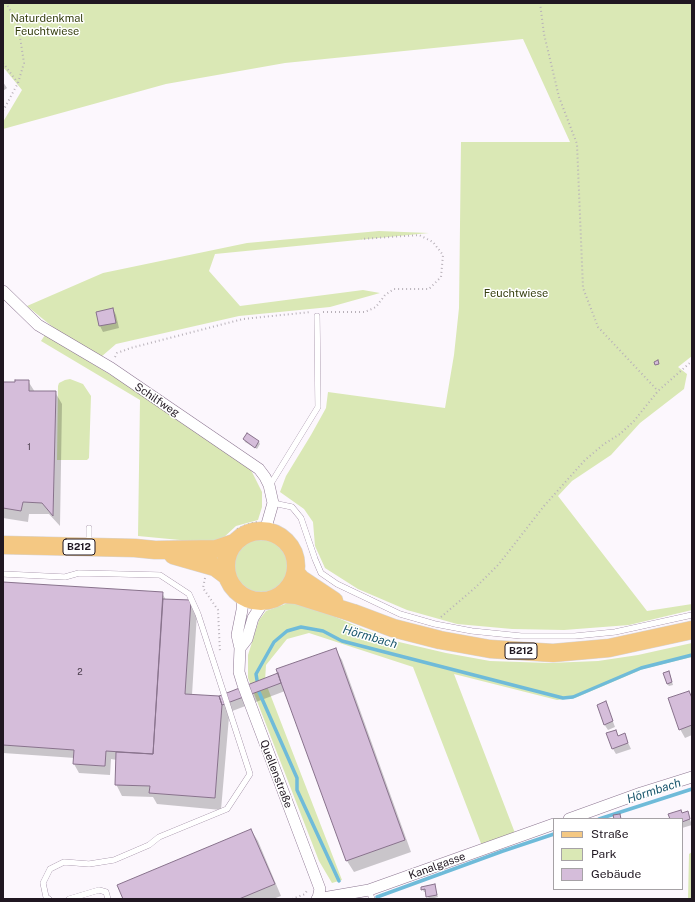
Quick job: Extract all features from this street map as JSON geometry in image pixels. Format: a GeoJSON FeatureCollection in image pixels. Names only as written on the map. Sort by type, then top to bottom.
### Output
{"type":"FeatureCollection","features":[{"type":"Feature","properties":{"kind":"main road","name":"B212"},"geometry":{"type":"LineString","coordinates":[[3,545],[155,550],[216,549],[233,538],[256,531],[263,526]]}},
{"type":"Feature","properties":{"kind":"main road"},"geometry":{"type":"LineString","coordinates":[[263,526],[286,540],[293,550],[296,561],[296,573],[292,584],[283,594]]}},
{"type":"Feature","properties":{"kind":"main road"},"geometry":{"type":"LineString","coordinates":[[227,576],[226,559],[233,538]]}},
{"type":"Feature","properties":{"kind":"main road","name":"B212"},"geometry":{"type":"LineString","coordinates":[[155,550],[215,568],[227,576],[234,587],[243,596]]}},
{"type":"Feature","properties":{"kind":"main road","name":"B212"},"geometry":{"type":"LineString","coordinates":[[296,573],[301,579],[353,613]]}},
{"type":"Feature","properties":{"kind":"main road","name":"B212"},"geometry":{"type":"LineString","coordinates":[[264,601],[274,599],[283,594],[296,595],[394,628],[440,640],[490,649],[553,653],[609,648],[692,630]]}},
{"type":"Feature","properties":{"kind":"main road"},"geometry":{"type":"LineString","coordinates":[[243,596],[253,600],[264,601]]}},
{"type":"Feature","properties":{"kind":"street","name":"Schilfweg"},"geometry":{"type":"LineString","coordinates":[[3,291],[38,325],[111,368],[259,469],[269,485],[273,503],[263,526]]}},
{"type":"Feature","properties":{"kind":"street","name":"Quellenstraße"},"geometry":{"type":"LineString","coordinates":[[243,596],[237,635],[240,648],[239,672],[320,889],[318,898]]}},
{"type":"Feature","properties":{"kind":"street","name":"Quellenstraße"},"geometry":{"type":"LineString","coordinates":[[240,648],[247,639],[253,618],[264,601]]}},
{"type":"Feature","properties":{"kind":"street"},"geometry":{"type":"LineString","coordinates":[[572,818],[641,793],[692,777]]}},
{"type":"Feature","properties":{"kind":"street","name":"Kanalgasse"},"geometry":{"type":"LineString","coordinates":[[318,898],[371,895],[553,824]]}},
{"type":"Feature","properties":{"kind":"lane"},"geometry":{"type":"LineString","coordinates":[[269,485],[318,407],[318,313]]}},
{"type":"Feature","properties":{"kind":"lane"},"geometry":{"type":"LineString","coordinates":[[273,503],[292,507],[301,518],[321,573],[337,584],[400,614],[436,624],[472,631],[521,636],[575,636],[614,632],[692,615]]}},
{"type":"Feature","properties":{"kind":"lane"},"geometry":{"type":"LineString","coordinates":[[89,528],[89,547]]}},
{"type":"Feature","properties":{"kind":"lane"},"geometry":{"type":"LineString","coordinates":[[3,574],[65,577],[79,573],[160,575],[189,594],[198,614],[250,774],[227,809],[159,837],[149,845],[114,860],[89,864],[64,862],[50,869],[43,883],[46,898]]}},
{"type":"Feature","properties":{"kind":"lane"},"geometry":{"type":"LineString","coordinates":[[69,899],[99,890],[106,892],[108,899]]}},
{"type":"Feature","properties":{"kind":"path"},"geometry":{"type":"LineString","coordinates":[[3,110],[18,83],[24,63],[18,24],[6,3]]}},
{"type":"Feature","properties":{"kind":"path"},"geometry":{"type":"LineString","coordinates":[[540,3],[544,34],[559,97],[577,144],[582,288],[598,327],[658,390]]}},
{"type":"Feature","properties":{"kind":"path"},"geometry":{"type":"LineString","coordinates":[[3,63],[18,83]]}},
{"type":"Feature","properties":{"kind":"path"},"geometry":{"type":"LineString","coordinates":[[111,368],[117,353],[131,348],[243,319],[318,313],[365,312],[376,307],[385,295],[394,289],[429,289],[441,277],[443,255],[432,242],[419,234],[361,238]]}},
{"type":"Feature","properties":{"kind":"path"},"geometry":{"type":"LineString","coordinates":[[436,624],[443,614],[476,588],[499,564],[544,506],[585,460],[604,444],[620,434],[634,421],[658,390],[692,361]]}},
{"type":"Feature","properties":{"kind":"path"},"geometry":{"type":"LineString","coordinates":[[233,538],[238,529],[249,524],[263,526]]}},
{"type":"Feature","properties":{"kind":"green space"},"geometry":{"type":"Polygon","coordinates":[[[3,3],[692,3],[692,356],[678,367],[687,374],[684,389],[640,423],[611,455],[572,481],[558,496],[647,611],[692,604],[692,610],[629,625],[564,630],[512,629],[457,624],[407,610],[358,589],[325,568],[315,546],[313,522],[304,509],[280,492],[286,476],[326,408],[328,392],[445,408],[454,355],[459,308],[461,142],[570,142],[523,39],[285,63],[166,84],[3,129],[3,122],[22,90],[3,67],[3,3]]]}},
{"type":"Feature","properties":{"kind":"green space"},"geometry":{"type":"Polygon","coordinates":[[[379,231],[429,233],[215,254],[209,271],[240,306],[363,290],[380,293],[330,307],[239,316],[116,344],[101,357],[70,341],[27,306],[103,273],[247,243],[379,231]]]}},
{"type":"Feature","properties":{"kind":"green space"},"geometry":{"type":"Polygon","coordinates":[[[45,335],[172,412],[248,464],[262,492],[262,507],[258,520],[236,526],[221,540],[207,543],[138,536],[140,400],[41,341],[45,335]]]}},
{"type":"Feature","properties":{"kind":"green space"},"geometry":{"type":"Polygon","coordinates":[[[70,379],[83,384],[91,396],[89,458],[87,460],[57,460],[58,386],[59,383],[70,379]]]}},
{"type":"Feature","properties":{"kind":"green space"},"geometry":{"type":"Polygon","coordinates":[[[260,538],[271,541],[280,546],[285,555],[288,566],[285,577],[280,586],[271,591],[260,594],[249,591],[240,586],[235,577],[232,566],[235,555],[240,546],[249,541],[260,538]]]}},
{"type":"Feature","properties":{"kind":"green space"},"geometry":{"type":"Polygon","coordinates":[[[288,603],[306,604],[377,635],[399,642],[490,661],[549,663],[598,661],[638,655],[692,643],[692,657],[643,669],[575,698],[557,700],[454,674],[515,833],[482,846],[413,667],[309,633],[287,639],[266,665],[265,681],[342,880],[332,883],[319,861],[248,678],[248,655],[259,620],[266,611],[288,603]]]}},
{"type":"Feature","properties":{"kind":"green space"},"geometry":{"type":"Polygon","coordinates":[[[692,852],[692,899],[688,899],[689,854],[692,852]]]}},
{"type":"Feature","properties":{"kind":"building"},"geometry":{"type":"Polygon","coordinates":[[[113,308],[116,323],[99,326],[96,312],[113,308]]]}},
{"type":"Feature","properties":{"kind":"building"},"geometry":{"type":"Polygon","coordinates":[[[658,360],[659,364],[655,365],[654,362],[658,360]]]}},
{"type":"Feature","properties":{"kind":"building"},"geometry":{"type":"Polygon","coordinates":[[[15,380],[29,380],[29,391],[56,391],[53,516],[42,503],[23,502],[21,511],[3,508],[3,382],[15,382],[15,380]]]}},
{"type":"Feature","properties":{"kind":"building"},"geometry":{"type":"Polygon","coordinates":[[[247,433],[259,441],[255,448],[243,439],[247,433]]]}},
{"type":"Feature","properties":{"kind":"building"},"geometry":{"type":"Polygon","coordinates":[[[3,582],[163,592],[153,754],[106,751],[105,766],[103,766],[73,764],[74,750],[3,745],[3,582]]]}},
{"type":"Feature","properties":{"kind":"building"},"geometry":{"type":"Polygon","coordinates":[[[163,599],[191,600],[185,694],[219,696],[222,705],[215,798],[149,793],[150,786],[115,785],[116,752],[153,754],[163,599]]]}},
{"type":"Feature","properties":{"kind":"building"},"geometry":{"type":"Polygon","coordinates":[[[336,648],[405,840],[346,861],[276,669],[336,648]]]}},
{"type":"Feature","properties":{"kind":"building"},"geometry":{"type":"Polygon","coordinates":[[[669,671],[672,682],[667,684],[663,673],[669,671]]]}},
{"type":"Feature","properties":{"kind":"building"},"geometry":{"type":"Polygon","coordinates":[[[278,673],[281,683],[222,705],[219,696],[278,673]]]}},
{"type":"Feature","properties":{"kind":"building"},"geometry":{"type":"Polygon","coordinates":[[[689,691],[692,698],[692,725],[679,730],[668,698],[689,691]]]}},
{"type":"Feature","properties":{"kind":"building"},"geometry":{"type":"Polygon","coordinates":[[[606,701],[613,721],[604,725],[597,705],[606,701]]]}},
{"type":"Feature","properties":{"kind":"building"},"geometry":{"type":"Polygon","coordinates":[[[616,730],[618,736],[625,733],[628,743],[612,749],[606,733],[616,730]]]}},
{"type":"Feature","properties":{"kind":"building"},"geometry":{"type":"Polygon","coordinates":[[[681,810],[682,813],[688,811],[690,819],[683,822],[683,818],[670,818],[668,814],[681,810]]]}},
{"type":"Feature","properties":{"kind":"building"},"geometry":{"type":"Polygon","coordinates":[[[620,814],[621,818],[614,818],[613,815],[620,814]]]}},
{"type":"Feature","properties":{"kind":"building"},"geometry":{"type":"Polygon","coordinates":[[[251,829],[275,884],[239,899],[123,899],[117,885],[251,829]]]}},
{"type":"Feature","properties":{"kind":"building"},"geometry":{"type":"Polygon","coordinates":[[[435,884],[437,895],[426,897],[425,889],[421,890],[421,887],[435,884]]]}},
{"type":"Feature","properties":{"kind":"waterway","name":"Hörmbach"},"geometry":{"type":"LineString","coordinates":[[339,881],[297,790],[297,778],[259,692],[256,674],[274,642],[287,631],[301,627],[323,631],[342,641],[563,698],[573,697],[641,668],[692,655]]}},
{"type":"Feature","properties":{"kind":"waterway","name":"Hörmbach"},"geometry":{"type":"LineString","coordinates":[[602,818],[692,789]]}},
{"type":"Feature","properties":{"kind":"waterway","name":"Hörmbach"},"geometry":{"type":"LineString","coordinates":[[377,897],[553,834]]}},
{"type":"Feature","properties":{"kind":"park label","name":"Naturdenkmal Feuchtwiese"},"geometry":{"type":"Point","coordinates":[47,25]}},
{"type":"Feature","properties":{"kind":"park label","name":"Feuchtwiese"},"geometry":{"type":"Point","coordinates":[516,294]}}]}
